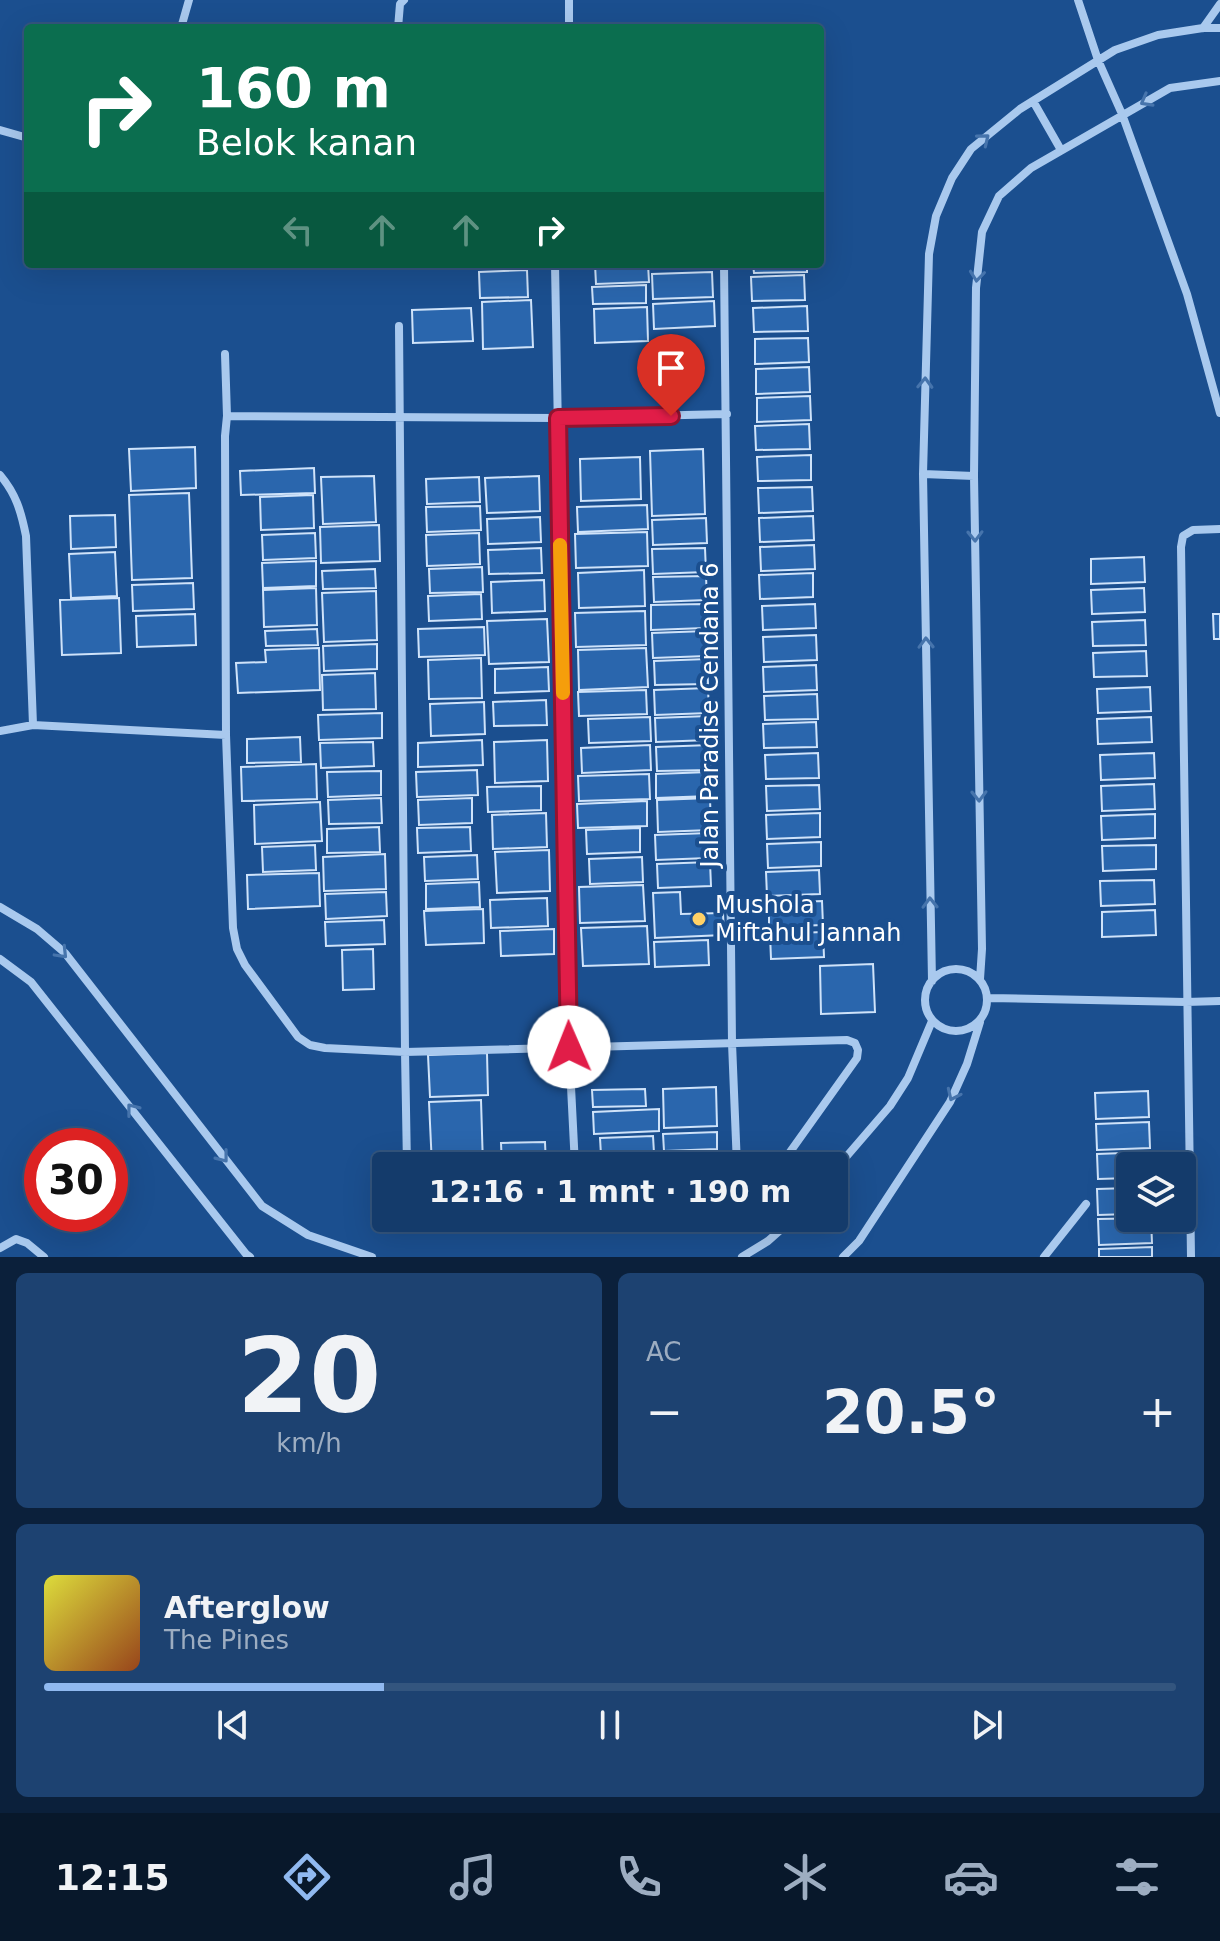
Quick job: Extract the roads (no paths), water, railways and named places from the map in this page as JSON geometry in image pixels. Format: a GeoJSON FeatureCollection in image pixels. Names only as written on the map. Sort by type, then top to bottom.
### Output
{"type":"FeatureCollection","features":[{"type":"Feature","properties":{"kind":"street"},"geometry":{"type":"LineString","coordinates":[[182,24],[189,0]]}},
{"type":"Feature","properties":{"kind":"street"},"geometry":{"type":"LineString","coordinates":[[398,24],[400,4],[404,0]]}},
{"type":"Feature","properties":{"kind":"street"},"geometry":{"type":"LineString","coordinates":[[569,0],[569,24]]}},
{"type":"Feature","properties":{"kind":"street"},"geometry":{"type":"LineString","coordinates":[[1078,0],[1187,294],[1220,413]]}},
{"type":"Feature","properties":{"kind":"street"},"geometry":{"type":"LineString","coordinates":[[1203,28],[1220,4]]}},
{"type":"Feature","properties":{"kind":"street"},"geometry":{"type":"LineString","coordinates":[[932,981],[923,474],[929,254],[936,216],[952,178],[971,149],[1033,101],[1115,50],[1158,35],[1220,28]]}},
{"type":"Feature","properties":{"kind":"street"},"geometry":{"type":"LineString","coordinates":[[980,979],[974,476],[976,288],[982,232],[999,196],[1031,168],[1170,88],[1220,81]]}},
{"type":"Feature","properties":{"kind":"street"},"geometry":{"type":"LineString","coordinates":[[1033,101],[1061,150]]}},
{"type":"Feature","properties":{"kind":"street"},"geometry":{"type":"LineString","coordinates":[[0,130],[24,137]]}},
{"type":"Feature","properties":{"kind":"street"},"geometry":{"type":"LineString","coordinates":[[555,268],[569,1047],[574,1152]]}},
{"type":"Feature","properties":{"kind":"street","name":"Jalan Paradise Cendana 6"},"geometry":{"type":"LineString","coordinates":[[724,268],[732,1043],[736,1152]]}},
{"type":"Feature","properties":{"kind":"street"},"geometry":{"type":"LineString","coordinates":[[399,326],[407,1152]]}},
{"type":"Feature","properties":{"kind":"street"},"geometry":{"type":"LineString","coordinates":[[225,354],[226,735],[233,928],[237,949],[245,965],[298,1037],[310,1045],[325,1048],[405,1052],[847,1040],[855,1043],[857,1058],[790,1152]]}},
{"type":"Feature","properties":{"kind":"street"},"geometry":{"type":"LineString","coordinates":[[227,416],[558,418],[727,414]]}},
{"type":"Feature","properties":{"kind":"street"},"geometry":{"type":"LineString","coordinates":[[923,474],[974,476]]}},
{"type":"Feature","properties":{"kind":"street"},"geometry":{"type":"LineString","coordinates":[[0,475],[12,489],[26,536],[33,725]]}},
{"type":"Feature","properties":{"kind":"street"},"geometry":{"type":"LineString","coordinates":[[1191,1257],[1181,547],[1183,536],[1193,530],[1220,529]]}},
{"type":"Feature","properties":{"kind":"street"},"geometry":{"type":"LineString","coordinates":[[0,731],[33,725],[226,735]]}},
{"type":"Feature","properties":{"kind":"street"},"geometry":{"type":"LineString","coordinates":[[0,907],[37,929],[65,953],[262,1206],[308,1235],[372,1257]]}},
{"type":"Feature","properties":{"kind":"street"},"geometry":{"type":"LineString","coordinates":[[0,959],[31,982],[250,1257]]}},
{"type":"Feature","properties":{"kind":"street"},"geometry":{"type":"LineString","coordinates":[[843,1257],[859,1241],[950,1102],[986,1011],[988,998],[985,988],[980,979],[971,973],[950,969],[932,981],[926,990],[925,1001],[932,1021],[943,1029],[956,1032],[969,1030],[980,1022]]}},
{"type":"Feature","properties":{"kind":"street"},"geometry":{"type":"LineString","coordinates":[[988,998],[1220,1001]]}},
{"type":"Feature","properties":{"kind":"street"},"geometry":{"type":"LineString","coordinates":[[848,1155],[890,1106],[908,1078],[932,1021]]}},
{"type":"Feature","properties":{"kind":"street"},"geometry":{"type":"LineString","coordinates":[[1044,1257],[1086,1204]]}},
{"type":"Feature","properties":{"kind":"street"},"geometry":{"type":"LineString","coordinates":[[742,1257],[778,1232]]}},
{"type":"Feature","properties":{"kind":"street"},"geometry":{"type":"LineString","coordinates":[[0,1248],[16,1239],[27,1243],[44,1257]]}},
{"type":"Feature","properties":{"kind":"place","name":"Mushola Miftahul Jannah"},"geometry":{"type":"Point","coordinates":[699,919]}}]}
